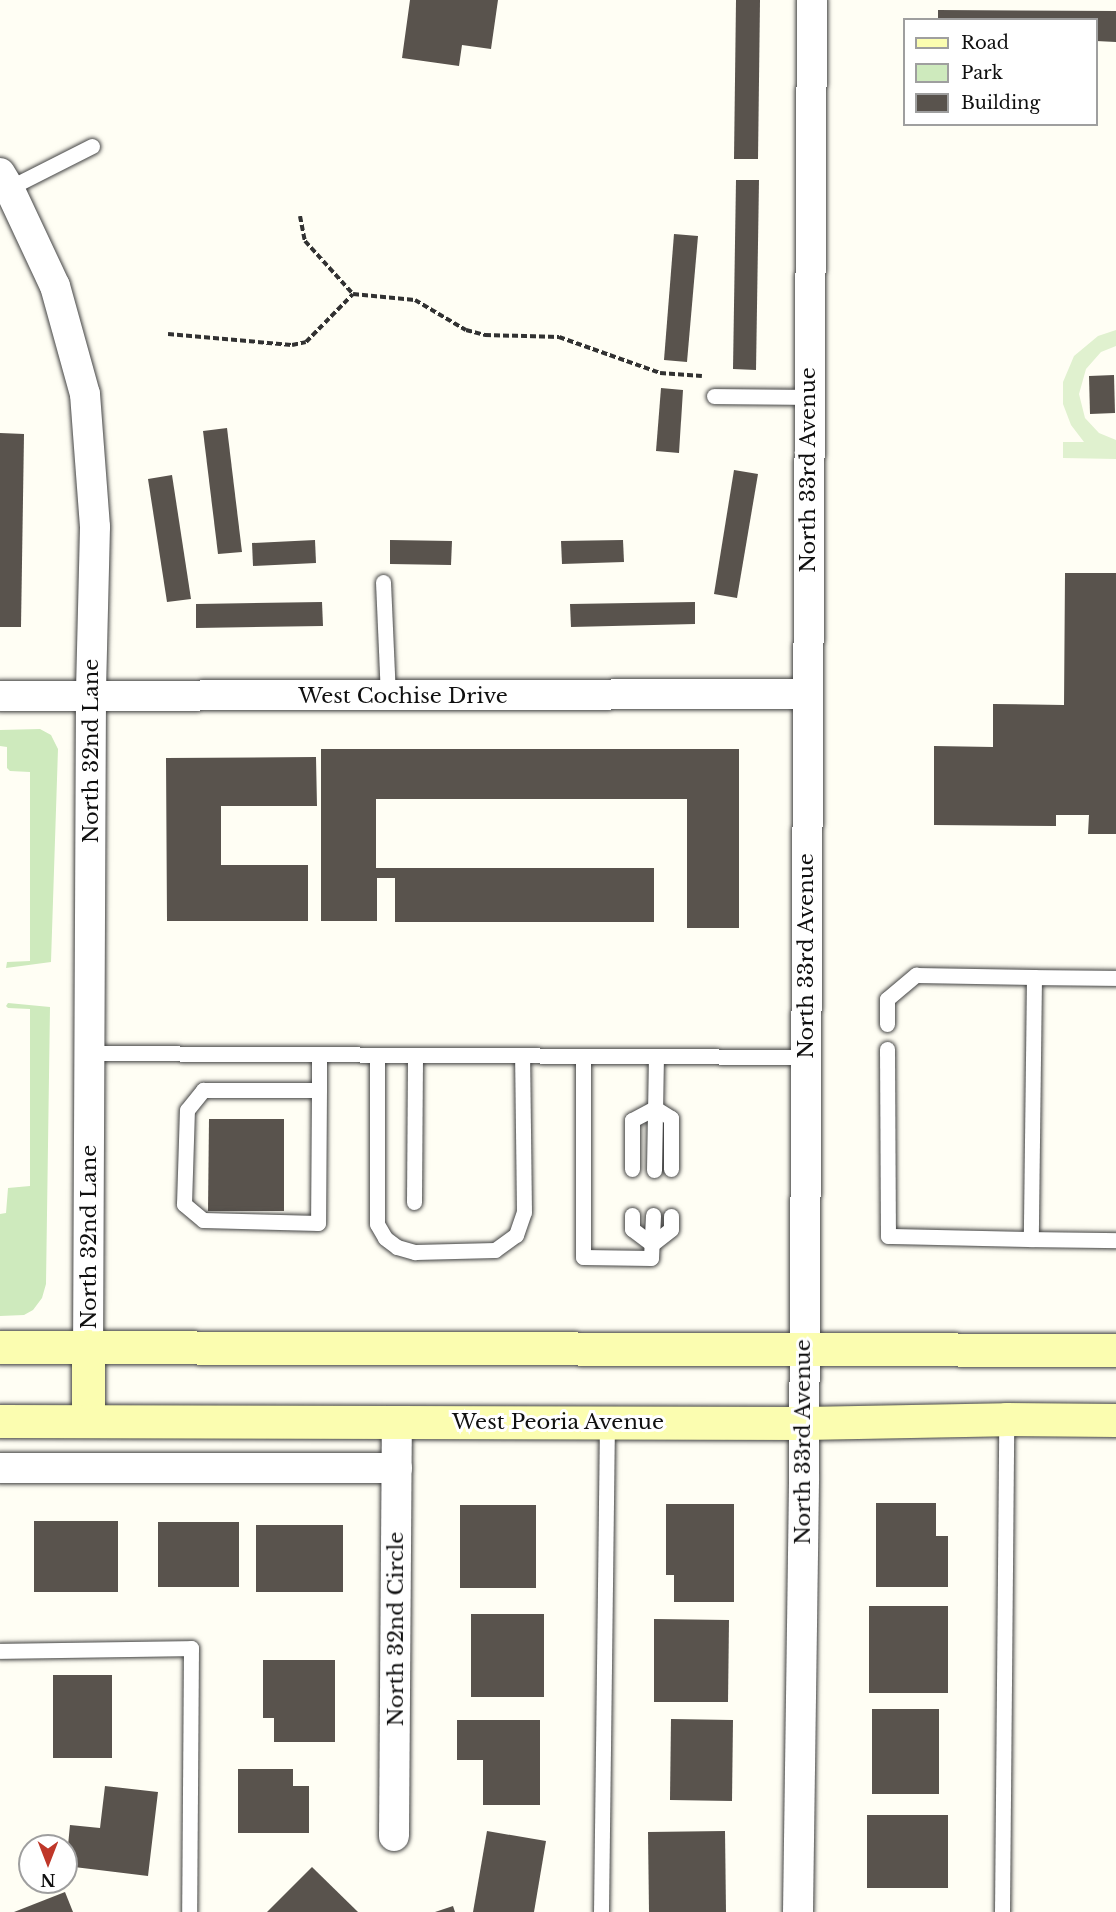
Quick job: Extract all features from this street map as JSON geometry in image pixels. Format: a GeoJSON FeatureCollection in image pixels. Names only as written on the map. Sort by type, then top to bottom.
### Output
{"type":"FeatureCollection","features":[{"type":"Feature","properties":{"kind":"main road"},"geometry":{"type":"LineString","coordinates":[[88,1346],[88,1421]]}},
{"type":"Feature","properties":{"kind":"main road"},"geometry":{"type":"LineString","coordinates":[[0,1347],[1116,1350]]}},
{"type":"Feature","properties":{"kind":"main road","name":"West Peoria Avenue"},"geometry":{"type":"LineString","coordinates":[[0,1421],[804,1423],[1006,1419],[1116,1420]]}},
{"type":"Feature","properties":{"kind":"street","name":"North 33rd Avenue"},"geometry":{"type":"LineString","coordinates":[[798,1912],[804,1423],[806,694],[812,0]]}},
{"type":"Feature","properties":{"kind":"street","name":"North 32nd Lane"},"geometry":{"type":"LineString","coordinates":[[5,180],[55,286],[86,394],[95,527],[91,696],[88,1346]]}},
{"type":"Feature","properties":{"kind":"street","name":"West Cochise Drive"},"geometry":{"type":"LineString","coordinates":[[0,696],[806,694]]}},
{"type":"Feature","properties":{"kind":"street","name":"North 32nd Circle"},"geometry":{"type":"LineString","coordinates":[[394,1836],[397,1421]]}},
{"type":"Feature","properties":{"kind":"street"},"geometry":{"type":"LineString","coordinates":[[0,1468],[398,1468]]}},
{"type":"Feature","properties":{"kind":"lane"},"geometry":{"type":"LineString","coordinates":[[5,180],[92,146]]}},
{"type":"Feature","properties":{"kind":"lane"},"geometry":{"type":"LineString","coordinates":[[714,396],[808,397]]}},
{"type":"Feature","properties":{"kind":"lane"},"geometry":{"type":"LineString","coordinates":[[383,582],[388,696]]}},
{"type":"Feature","properties":{"kind":"lane"},"geometry":{"type":"LineString","coordinates":[[887,1024],[887,999],[916,975],[1116,978]]}},
{"type":"Feature","properties":{"kind":"lane"},"geometry":{"type":"LineString","coordinates":[[1030,1239],[1034,977]]}},
{"type":"Feature","properties":{"kind":"lane"},"geometry":{"type":"LineString","coordinates":[[887,1049],[888,1236],[1116,1240]]}},
{"type":"Feature","properties":{"kind":"lane"},"geometry":{"type":"LineString","coordinates":[[89,1053],[806,1057]]}},
{"type":"Feature","properties":{"kind":"lane"},"geometry":{"type":"LineString","coordinates":[[319,1055],[319,1090],[318,1223],[203,1220],[184,1204],[187,1110],[203,1090],[319,1090]]}},
{"type":"Feature","properties":{"kind":"lane"},"geometry":{"type":"LineString","coordinates":[[376,1055],[377,1224],[385,1238],[397,1247],[415,1252],[495,1250],[516,1234],[524,1212],[522,1056]]}},
{"type":"Feature","properties":{"kind":"lane"},"geometry":{"type":"LineString","coordinates":[[414,1202],[415,1055]]}},
{"type":"Feature","properties":{"kind":"lane"},"geometry":{"type":"LineString","coordinates":[[584,1056],[584,1257],[651,1258],[653,1215]]}},
{"type":"Feature","properties":{"kind":"lane"},"geometry":{"type":"LineString","coordinates":[[654,1170],[656,1057]]}},
{"type":"Feature","properties":{"kind":"lane"},"geometry":{"type":"LineString","coordinates":[[632,1169],[632,1120],[655,1108]]}},
{"type":"Feature","properties":{"kind":"lane"},"geometry":{"type":"LineString","coordinates":[[655,1108],[672,1118],[671,1169]]}},
{"type":"Feature","properties":{"kind":"lane"},"geometry":{"type":"LineString","coordinates":[[632,1215],[632,1229],[652,1244]]}},
{"type":"Feature","properties":{"kind":"lane"},"geometry":{"type":"LineString","coordinates":[[652,1244],[671,1229],[671,1216]]}},
{"type":"Feature","properties":{"kind":"lane"},"geometry":{"type":"LineString","coordinates":[[1002,1912],[1006,1419]]}},
{"type":"Feature","properties":{"kind":"lane"},"geometry":{"type":"LineString","coordinates":[[602,1912],[607,1422]]}},
{"type":"Feature","properties":{"kind":"lane"},"geometry":{"type":"LineString","coordinates":[[0,1652],[191,1648],[189,1912]]}},
{"type":"Feature","properties":{"kind":"path"},"geometry":{"type":"LineString","coordinates":[[300,216],[305,241],[353,294],[416,300],[466,330],[485,335],[559,337],[660,373],[703,376]]}},
{"type":"Feature","properties":{"kind":"path"},"geometry":{"type":"LineString","coordinates":[[168,334],[292,345],[306,342],[353,294]]}},
{"type":"Feature","properties":{"kind":"green space"},"geometry":{"type":"Polygon","coordinates":[[[1116,330],[1116,346],[1101,352],[1086,369],[1079,394],[1085,418],[1099,433],[1116,440],[1116,459],[1063,458],[1063,442],[1084,442],[1071,425],[1063,404],[1063,382],[1074,356],[1098,336],[1116,330]]]}},
{"type":"Feature","properties":{"kind":"green space"},"geometry":{"type":"Polygon","coordinates":[[[40,729],[51,735],[58,749],[51,962],[6,968],[7,962],[30,961],[30,772],[10,771],[7,768],[7,747],[0,746],[0,730],[40,729]]]}},
{"type":"Feature","properties":{"kind":"green space"},"geometry":{"type":"Polygon","coordinates":[[[8,1003],[50,1007],[46,1284],[42,1298],[33,1310],[24,1315],[0,1316],[0,1214],[6,1213],[8,1188],[30,1186],[30,1009],[8,1008],[6,1006],[8,1003]]]}},
{"type":"Feature","properties":{"kind":"building"},"geometry":{"type":"Polygon","coordinates":[[[410,0],[498,0],[491,49],[462,45],[459,66],[402,58],[410,0]]]}},
{"type":"Feature","properties":{"kind":"building"},"geometry":{"type":"Polygon","coordinates":[[[736,0],[760,0],[758,159],[734,159],[736,0]]]}},
{"type":"Feature","properties":{"kind":"building"},"geometry":{"type":"Polygon","coordinates":[[[938,10],[1116,11],[1116,42],[1098,41],[1098,18],[938,18],[938,10]]]}},
{"type":"Feature","properties":{"kind":"building"},"geometry":{"type":"Polygon","coordinates":[[[736,180],[759,180],[756,370],[733,369],[736,180]]]}},
{"type":"Feature","properties":{"kind":"building"},"geometry":{"type":"Polygon","coordinates":[[[674,234],[698,236],[687,362],[664,360],[674,234]]]}},
{"type":"Feature","properties":{"kind":"building"},"geometry":{"type":"Polygon","coordinates":[[[1114,375],[1115,413],[1090,414],[1089,376],[1114,375]]]}},
{"type":"Feature","properties":{"kind":"building"},"geometry":{"type":"Polygon","coordinates":[[[661,388],[683,390],[679,453],[656,451],[661,388]]]}},
{"type":"Feature","properties":{"kind":"building"},"geometry":{"type":"Polygon","coordinates":[[[227,428],[242,552],[218,554],[203,431],[227,428]]]}},
{"type":"Feature","properties":{"kind":"building"},"geometry":{"type":"Polygon","coordinates":[[[0,433],[24,434],[21,627],[0,627],[0,433]]]}},
{"type":"Feature","properties":{"kind":"building"},"geometry":{"type":"Polygon","coordinates":[[[734,470],[758,474],[737,598],[714,594],[734,470]]]}},
{"type":"Feature","properties":{"kind":"building"},"geometry":{"type":"Polygon","coordinates":[[[172,475],[191,599],[167,602],[148,479],[172,475]]]}},
{"type":"Feature","properties":{"kind":"building"},"geometry":{"type":"Polygon","coordinates":[[[315,540],[316,563],[253,566],[252,543],[315,540]]]}},
{"type":"Feature","properties":{"kind":"building"},"geometry":{"type":"Polygon","coordinates":[[[390,540],[452,541],[451,565],[390,564],[390,540]]]}},
{"type":"Feature","properties":{"kind":"building"},"geometry":{"type":"Polygon","coordinates":[[[623,540],[624,562],[562,564],[561,541],[623,540]]]}},
{"type":"Feature","properties":{"kind":"building"},"geometry":{"type":"Polygon","coordinates":[[[1065,573],[1116,573],[1116,834],[1088,834],[1089,815],[1056,815],[1056,826],[934,825],[934,746],[993,747],[993,704],[1064,705],[1065,573]]]}},
{"type":"Feature","properties":{"kind":"building"},"geometry":{"type":"Polygon","coordinates":[[[322,602],[323,626],[196,628],[196,604],[322,602]]]}},
{"type":"Feature","properties":{"kind":"building"},"geometry":{"type":"Polygon","coordinates":[[[695,602],[695,624],[571,627],[570,604],[695,602]]]}},
{"type":"Feature","properties":{"kind":"building"},"geometry":{"type":"Polygon","coordinates":[[[321,749],[739,749],[739,928],[687,928],[687,799],[376,799],[376,868],[654,868],[654,922],[395,922],[395,878],[377,878],[377,921],[321,921],[321,749]]]}},
{"type":"Feature","properties":{"kind":"building"},"geometry":{"type":"Polygon","coordinates":[[[316,757],[317,806],[221,806],[221,865],[308,865],[308,921],[167,921],[166,758],[316,757]]]}},
{"type":"Feature","properties":{"kind":"building"},"geometry":{"type":"Polygon","coordinates":[[[209,1119],[284,1119],[284,1211],[208,1211],[209,1119]]]}},
{"type":"Feature","properties":{"kind":"building"},"geometry":{"type":"Polygon","coordinates":[[[876,1503],[936,1503],[936,1536],[948,1536],[948,1587],[876,1587],[876,1503]]]}},
{"type":"Feature","properties":{"kind":"building"},"geometry":{"type":"Polygon","coordinates":[[[666,1504],[734,1504],[734,1602],[674,1602],[674,1575],[666,1575],[666,1504]]]}},
{"type":"Feature","properties":{"kind":"building"},"geometry":{"type":"Polygon","coordinates":[[[460,1505],[536,1505],[536,1588],[460,1588],[460,1505]]]}},
{"type":"Feature","properties":{"kind":"building"},"geometry":{"type":"Polygon","coordinates":[[[34,1521],[118,1521],[118,1592],[34,1592],[34,1521]]]}},
{"type":"Feature","properties":{"kind":"building"},"geometry":{"type":"Polygon","coordinates":[[[158,1522],[239,1522],[239,1587],[158,1587],[158,1522]]]}},
{"type":"Feature","properties":{"kind":"building"},"geometry":{"type":"Polygon","coordinates":[[[256,1525],[343,1525],[343,1592],[256,1592],[256,1525]]]}},
{"type":"Feature","properties":{"kind":"building"},"geometry":{"type":"Polygon","coordinates":[[[869,1606],[948,1606],[948,1693],[869,1693],[869,1606]]]}},
{"type":"Feature","properties":{"kind":"building"},"geometry":{"type":"Polygon","coordinates":[[[471,1614],[544,1614],[544,1697],[471,1697],[471,1614]]]}},
{"type":"Feature","properties":{"kind":"building"},"geometry":{"type":"Polygon","coordinates":[[[654,1619],[729,1620],[728,1702],[654,1702],[654,1619]]]}},
{"type":"Feature","properties":{"kind":"building"},"geometry":{"type":"Polygon","coordinates":[[[263,1660],[335,1660],[335,1742],[274,1742],[274,1718],[263,1718],[263,1660]]]}},
{"type":"Feature","properties":{"kind":"building"},"geometry":{"type":"Polygon","coordinates":[[[53,1675],[112,1675],[112,1758],[53,1758],[53,1675]]]}},
{"type":"Feature","properties":{"kind":"building"},"geometry":{"type":"Polygon","coordinates":[[[872,1709],[939,1709],[939,1794],[872,1794],[872,1709]]]}},
{"type":"Feature","properties":{"kind":"building"},"geometry":{"type":"Polygon","coordinates":[[[671,1719],[733,1720],[732,1801],[670,1800],[671,1719]]]}},
{"type":"Feature","properties":{"kind":"building"},"geometry":{"type":"Polygon","coordinates":[[[457,1720],[540,1720],[540,1805],[483,1805],[483,1760],[457,1760],[457,1720]]]}},
{"type":"Feature","properties":{"kind":"building"},"geometry":{"type":"Polygon","coordinates":[[[238,1769],[293,1769],[293,1786],[309,1786],[309,1833],[238,1833],[238,1769]]]}},
{"type":"Feature","properties":{"kind":"building"},"geometry":{"type":"Polygon","coordinates":[[[105,1786],[158,1792],[148,1876],[78,1867],[78,1834],[69,1834],[70,1825],[100,1828],[105,1786]]]}},
{"type":"Feature","properties":{"kind":"building"},"geometry":{"type":"Polygon","coordinates":[[[867,1815],[948,1815],[948,1888],[867,1888],[867,1815]]]}},
{"type":"Feature","properties":{"kind":"building"},"geometry":{"type":"Polygon","coordinates":[[[487,1831],[546,1841],[534,1912],[473,1912],[487,1831]]]}},
{"type":"Feature","properties":{"kind":"building"},"geometry":{"type":"Polygon","coordinates":[[[725,1831],[726,1912],[649,1912],[648,1832],[725,1831]]]}},
{"type":"Feature","properties":{"kind":"building"},"geometry":{"type":"Polygon","coordinates":[[[312,1867],[358,1912],[267,1912],[312,1867]]]}},
{"type":"Feature","properties":{"kind":"building"},"geometry":{"type":"Polygon","coordinates":[[[60,1894],[66,1894],[73,1912],[14,1912],[60,1894]]]}},
{"type":"Feature","properties":{"kind":"building"},"geometry":{"type":"Polygon","coordinates":[[[453,1906],[455,1912],[435,1912],[453,1906]]]}}]}
